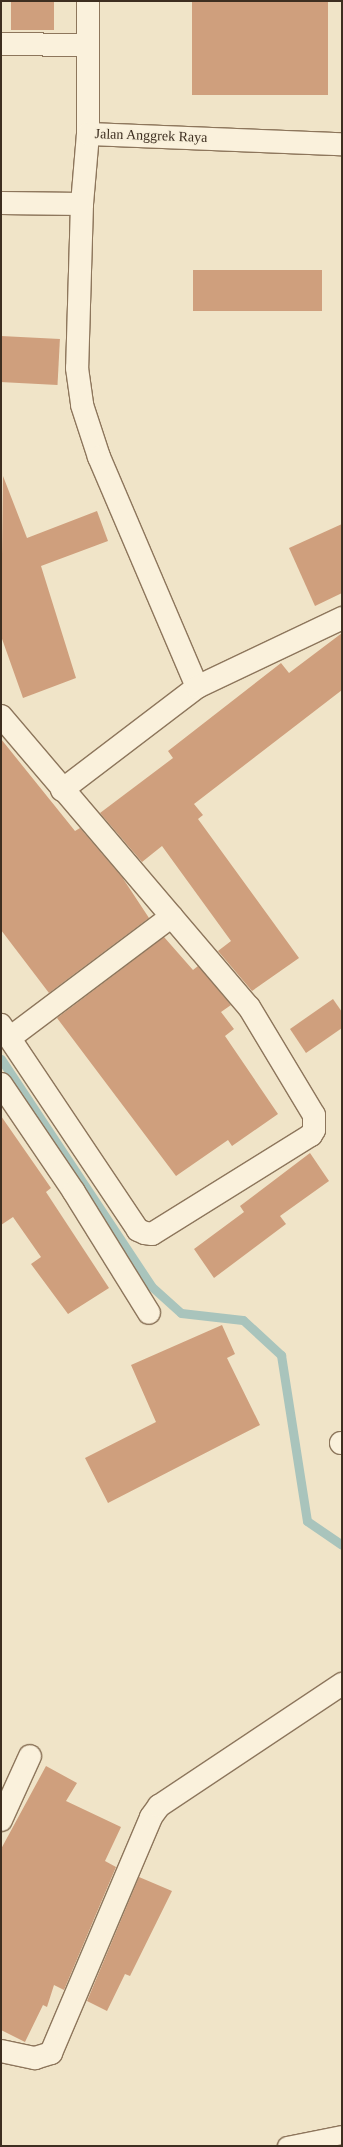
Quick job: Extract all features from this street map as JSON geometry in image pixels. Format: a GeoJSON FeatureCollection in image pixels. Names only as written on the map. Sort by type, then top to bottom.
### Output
{"type":"FeatureCollection","features":[{"type":"Feature","properties":{"kind":"street"},"geometry":{"type":"LineString","coordinates":[[88,1],[88,134]]}},
{"type":"Feature","properties":{"kind":"street"},"geometry":{"type":"LineString","coordinates":[[1,44],[87,45]]}},
{"type":"Feature","properties":{"kind":"street","name":"Jalan Anggrek Raya"},"geometry":{"type":"LineString","coordinates":[[197,687],[99,457],[82,405],[77,368],[82,204],[88,134],[342,144]]}},
{"type":"Feature","properties":{"kind":"street"},"geometry":{"type":"LineString","coordinates":[[1,203],[82,204]]}},
{"type":"Feature","properties":{"kind":"street"},"geometry":{"type":"LineString","coordinates":[[62,790],[197,687],[342,618]]}},
{"type":"Feature","properties":{"kind":"street"},"geometry":{"type":"LineString","coordinates":[[1,716],[62,790],[172,916],[248,1007],[314,1115],[311,1135],[152,1234],[138,1230],[6,1031],[172,916]]}},
{"type":"Feature","properties":{"kind":"street"},"geometry":{"type":"LineString","coordinates":[[1,1084],[74,1192],[149,1313]]}},
{"type":"Feature","properties":{"kind":"street"},"geometry":{"type":"LineString","coordinates":[[1,2051],[35,2058],[51,2053],[151,1817],[159,1806],[342,1684]]}},
{"type":"Feature","properties":{"kind":"street"},"geometry":{"type":"LineString","coordinates":[[1,1820],[30,1756]]}},
{"type":"Feature","properties":{"kind":"lane"},"geometry":{"type":"LineString","coordinates":[[287,2146],[342,2135]]}},
{"type":"Feature","properties":{"kind":"building"},"geometry":{"type":"Polygon","coordinates":[[[11,1],[54,1],[54,30],[11,30],[11,1]]]}},
{"type":"Feature","properties":{"kind":"building"},"geometry":{"type":"Polygon","coordinates":[[[192,1],[328,1],[328,95],[192,95],[192,1]]]}},
{"type":"Feature","properties":{"kind":"building"},"geometry":{"type":"Polygon","coordinates":[[[193,270],[322,270],[322,311],[193,311],[193,270]]]}},
{"type":"Feature","properties":{"kind":"building"},"geometry":{"type":"Polygon","coordinates":[[[1,336],[60,339],[58,385],[1,382],[1,336]]]}},
{"type":"Feature","properties":{"kind":"building"},"geometry":{"type":"Polygon","coordinates":[[[3,476],[27,538],[97,511],[108,541],[41,566],[76,678],[23,698],[1,636],[3,476]]]}},
{"type":"Feature","properties":{"kind":"building"},"geometry":{"type":"Polygon","coordinates":[[[342,524],[342,593],[315,606],[289,548],[342,524]]]}},
{"type":"Feature","properties":{"kind":"building"},"geometry":{"type":"Polygon","coordinates":[[[342,633],[342,690],[194,804],[203,815],[198,819],[299,958],[252,991],[218,951],[231,941],[162,846],[142,862],[100,813],[173,758],[168,751],[281,663],[289,673],[342,633]]]}},
{"type":"Feature","properties":{"kind":"building"},"geometry":{"type":"Polygon","coordinates":[[[1,739],[75,831],[80,828],[122,877],[149,918],[49,993],[1,930],[1,739]]]}},
{"type":"Feature","properties":{"kind":"building"},"geometry":{"type":"Polygon","coordinates":[[[164,937],[193,970],[198,966],[231,1005],[221,1012],[234,1029],[225,1036],[278,1114],[232,1146],[228,1140],[176,1176],[57,1018],[164,937]]]}},
{"type":"Feature","properties":{"kind":"building"},"geometry":{"type":"Polygon","coordinates":[[[333,999],[342,1012],[342,1028],[306,1053],[290,1029],[333,999]]]}},
{"type":"Feature","properties":{"kind":"building"},"geometry":{"type":"Polygon","coordinates":[[[1,1116],[51,1188],[46,1192],[109,1288],[68,1314],[31,1264],[41,1257],[13,1217],[1,1225],[1,1116]]]}},
{"type":"Feature","properties":{"kind":"building"},"geometry":{"type":"Polygon","coordinates":[[[310,1153],[329,1181],[280,1216],[286,1224],[214,1278],[194,1249],[244,1212],[240,1206],[310,1153]]]}},
{"type":"Feature","properties":{"kind":"building"},"geometry":{"type":"Polygon","coordinates":[[[222,1325],[235,1354],[227,1358],[260,1425],[108,1503],[85,1458],[156,1422],[131,1365],[222,1325]]]}},
{"type":"Feature","properties":{"kind":"building"},"geometry":{"type":"Polygon","coordinates":[[[46,1766],[77,1783],[66,1801],[121,1827],[105,1861],[116,1867],[64,1990],[54,1985],[47,2007],[43,2005],[25,2042],[1,2030],[1,1849],[46,1766]]]}},
{"type":"Feature","properties":{"kind":"building"},"geometry":{"type":"Polygon","coordinates":[[[139,1877],[172,1891],[130,1976],[125,1974],[107,2011],[87,2001],[139,1877]]]}},
{"type":"Feature","properties":{"kind":"waterway"},"geometry":{"type":"LineString","coordinates":[[1,1059],[151,1286],[181,1313],[243,1320],[281,1355],[307,1521],[342,1545]]}}]}
